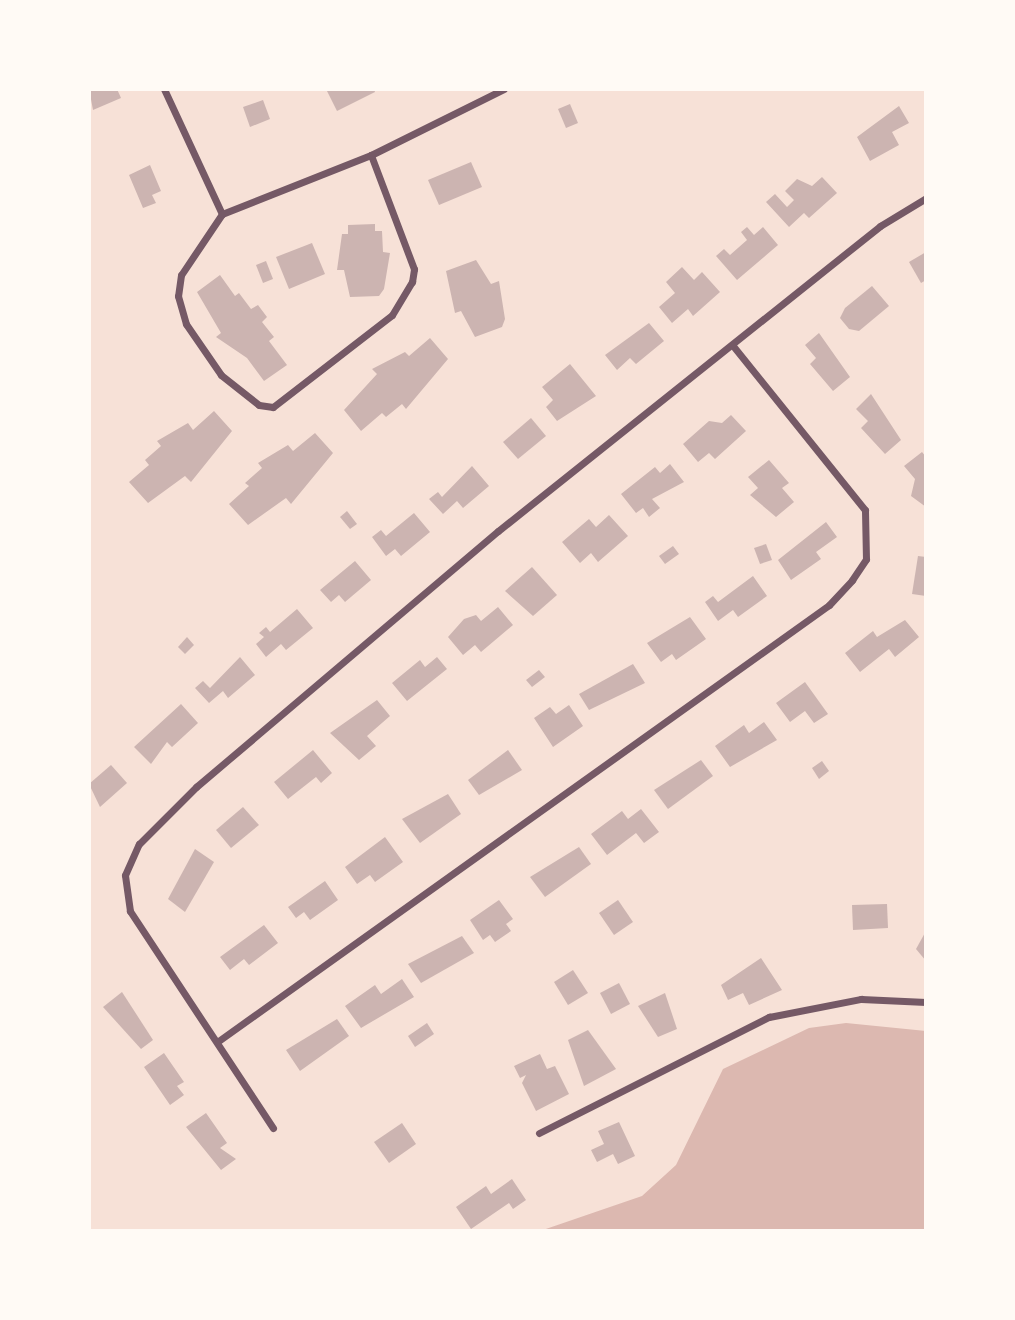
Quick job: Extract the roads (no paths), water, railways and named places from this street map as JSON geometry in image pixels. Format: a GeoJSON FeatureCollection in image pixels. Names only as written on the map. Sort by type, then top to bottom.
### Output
{"type":"FeatureCollection","features":[{"type":"Feature","properties":{"kind":"street"},"geometry":{"type":"LineString","coordinates":[[164,89],[222,214]]}},
{"type":"Feature","properties":{"kind":"street"},"geometry":{"type":"LineString","coordinates":[[371,155],[414,269],[412,282],[392,316],[273,407],[259,405],[221,375],[186,324],[178,296],[181,275],[222,214],[371,155],[504,89]]}},
{"type":"Feature","properties":{"kind":"street"},"geometry":{"type":"LineString","coordinates":[[273,1128],[130,911],[125,875],[139,844],[196,787],[498,531],[734,347],[880,226],[926,198]]}},
{"type":"Feature","properties":{"kind":"street"},"geometry":{"type":"LineString","coordinates":[[216,1042],[829,605],[852,580],[866,559],[870,530],[865,510],[734,347]]}},
{"type":"Feature","properties":{"kind":"street"},"geometry":{"type":"LineString","coordinates":[[539,1133],[769,1017],[862,999],[926,1002]]}}]}
